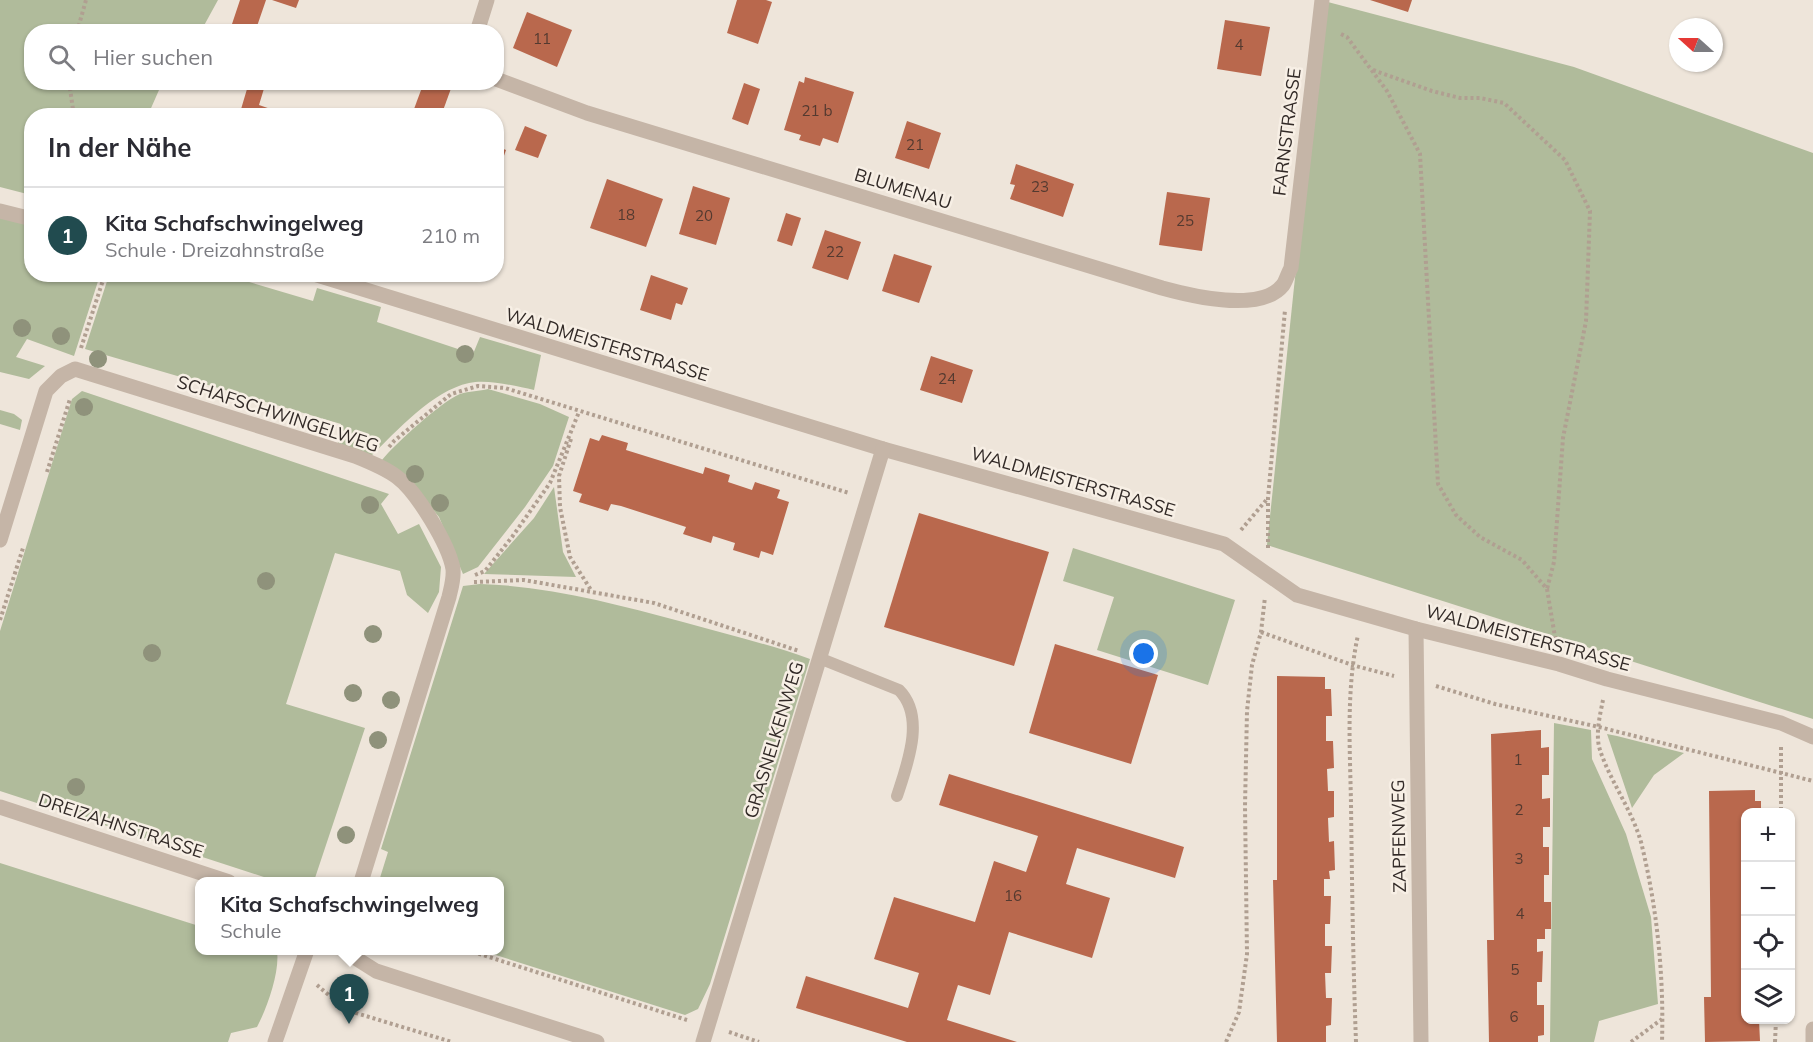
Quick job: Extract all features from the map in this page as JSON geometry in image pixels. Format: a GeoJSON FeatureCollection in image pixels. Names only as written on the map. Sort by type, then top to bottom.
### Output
{"type":"FeatureCollection","features":[{"type":"Feature","properties":{"kind":"street"},"geometry":{"type":"LineString","coordinates":[[480,24],[487,0]]}},
{"type":"Feature","properties":{"kind":"street","name":"FARNSTRASSE"},"geometry":{"type":"LineString","coordinates":[[1291,268],[1322,0]]}},
{"type":"Feature","properties":{"kind":"street","name":"BLUMENAU"},"geometry":{"type":"LineString","coordinates":[[504,82],[587,113],[1194,297],[1221,301],[1267,296],[1283,285],[1291,268]]}},
{"type":"Feature","properties":{"kind":"street"},"geometry":{"type":"LineString","coordinates":[[0,210],[24,217]]}},
{"type":"Feature","properties":{"kind":"street","name":"WALDMEISTERSTRASSE"},"geometry":{"type":"LineString","coordinates":[[340,282],[883,449],[1224,544],[1297,595],[1416,629],[1781,723],[1813,736]]}},
{"type":"Feature","properties":{"kind":"street"},"geometry":{"type":"LineString","coordinates":[[0,540],[46,392],[61,376],[75,369]]}},
{"type":"Feature","properties":{"kind":"street","name":"SCHAFSCHWINGELWEG"},"geometry":{"type":"LineString","coordinates":[[75,369],[375,464],[399,478],[420,503],[439,534],[453,572],[450,597],[363,877]]}},
{"type":"Feature","properties":{"kind":"street","name":"GRASNELKENWEG"},"geometry":{"type":"LineString","coordinates":[[706,1035],[883,449]]}},
{"type":"Feature","properties":{"kind":"street","name":"ZAPFENWEG"},"geometry":{"type":"LineString","coordinates":[[1416,629],[1421,1042]]}},
{"type":"Feature","properties":{"kind":"street","name":"DREIZAHNSTRASSE"},"geometry":{"type":"LineString","coordinates":[[0,807],[215,877]]}},
{"type":"Feature","properties":{"kind":"street"},"geometry":{"type":"LineString","coordinates":[[275,1042],[305,955]]}},
{"type":"Feature","properties":{"kind":"street"},"geometry":{"type":"LineString","coordinates":[[354,955],[376,971],[597,1042]]}},
{"type":"Feature","properties":{"kind":"street"},"geometry":{"type":"LineString","coordinates":[[1813,1029],[1813,1042]]}},
{"type":"Feature","properties":{"kind":"lane"},"geometry":{"type":"LineString","coordinates":[[819,658],[899,690],[906,697],[912,722],[912,752],[897,796]]}},
{"type":"Feature","properties":{"kind":"path"},"geometry":{"type":"LineString","coordinates":[[79,24],[86,0]]}},
{"type":"Feature","properties":{"kind":"path"},"geometry":{"type":"LineString","coordinates":[[1319,22],[1347,37],[1387,91],[1420,154],[1438,484],[1456,515],[1479,537],[1522,560],[1547,589]]}},
{"type":"Feature","properties":{"kind":"path"},"geometry":{"type":"LineString","coordinates":[[1372,70],[1460,98],[1480,98],[1504,103],[1565,160],[1590,211],[1586,321],[1563,438],[1554,562],[1547,589],[1559,664]]}},
{"type":"Feature","properties":{"kind":"path"},"geometry":{"type":"LineString","coordinates":[[70,90],[73,108]]}},
{"type":"Feature","properties":{"kind":"path"},"geometry":{"type":"LineString","coordinates":[[75,369],[102,282]]}},
{"type":"Feature","properties":{"kind":"path"},"geometry":{"type":"LineString","coordinates":[[1226,1042],[1239,1012],[1247,954],[1245,807],[1247,711],[1252,665],[1261,632],[1268,573],[1268,498],[1285,306]]}},
{"type":"Feature","properties":{"kind":"path"},"geometry":{"type":"LineString","coordinates":[[375,464],[394,441],[451,394],[478,386],[505,388],[868,499]]}},
{"type":"Feature","properties":{"kind":"path"},"geometry":{"type":"LineString","coordinates":[[452,583],[485,571],[512,537],[550,483],[579,412]]}},
{"type":"Feature","properties":{"kind":"path"},"geometry":{"type":"LineString","coordinates":[[579,412],[559,476],[560,507],[570,557],[591,591]]}},
{"type":"Feature","properties":{"kind":"path"},"geometry":{"type":"LineString","coordinates":[[1224,544],[1241,530],[1268,498]]}},
{"type":"Feature","properties":{"kind":"path"},"geometry":{"type":"LineString","coordinates":[[452,583],[525,580],[654,603],[819,658]]}},
{"type":"Feature","properties":{"kind":"path"},"geometry":{"type":"LineString","coordinates":[[1356,1042],[1350,758],[1352,665],[1361,613]]}},
{"type":"Feature","properties":{"kind":"path"},"geometry":{"type":"LineString","coordinates":[[1261,632],[1352,665],[1495,704],[1599,727],[1813,781]]}},
{"type":"Feature","properties":{"kind":"path"},"geometry":{"type":"LineString","coordinates":[[1607,679],[1599,727],[1599,748],[1640,840],[1657,924],[1663,1018],[1662,1042]]}},
{"type":"Feature","properties":{"kind":"path"},"geometry":{"type":"LineString","coordinates":[[1781,723],[1781,808]]}},
{"type":"Feature","properties":{"kind":"path"},"geometry":{"type":"LineString","coordinates":[[478,955],[706,1035],[759,1042]]}},
{"type":"Feature","properties":{"kind":"path"},"geometry":{"type":"LineString","coordinates":[[299,969],[346,1010],[452,1042]]}},
{"type":"Feature","properties":{"kind":"path"},"geometry":{"type":"LineString","coordinates":[[1631,1042],[1663,1018]]}},
{"type":"Feature","properties":{"kind":"path"},"geometry":{"type":"LineString","coordinates":[[1775,1042],[1776,1024]]}},
{"type":"Feature","properties":{"kind":"green space"},"geometry":{"type":"Polygon","coordinates":[[[0,0],[218,0],[205,24],[24,24],[24,90],[159,90],[151,108],[24,108],[24,193],[0,187],[0,0]]]}},
{"type":"Feature","properties":{"kind":"green space"},"geometry":{"type":"Polygon","coordinates":[[[1324,1],[1574,67],[1813,153],[1813,719],[1267,545],[1324,1]]]}},
{"type":"Feature","properties":{"kind":"green space"},"geometry":{"type":"Polygon","coordinates":[[[0,217],[24,224],[24,282],[98,282],[74,356],[27,339],[16,357],[45,366],[29,379],[0,372],[0,217]]]}},
{"type":"Feature","properties":{"kind":"green space"},"geometry":{"type":"Polygon","coordinates":[[[107,282],[249,282],[313,301],[317,288],[381,307],[377,322],[473,354],[480,337],[541,355],[534,390],[484,382],[455,387],[416,413],[370,457],[338,443],[341,424],[85,349],[107,282]]]}},
{"type":"Feature","properties":{"kind":"green space"},"geometry":{"type":"Polygon","coordinates":[[[488,389],[540,404],[569,417],[553,466],[525,507],[478,567],[463,574],[439,517],[404,475],[382,460],[419,424],[452,398],[463,393],[488,389]]]}},
{"type":"Feature","properties":{"kind":"green space"},"geometry":{"type":"Polygon","coordinates":[[[82,391],[389,494],[381,504],[398,534],[419,524],[441,567],[439,592],[428,613],[407,595],[400,571],[335,553],[286,704],[365,728],[315,877],[264,877],[0,791],[0,631],[72,399],[82,391]]]}},
{"type":"Feature","properties":{"kind":"green space"},"geometry":{"type":"Polygon","coordinates":[[[0,410],[14,414],[22,420],[20,430],[0,424],[0,410]]]}},
{"type":"Feature","properties":{"kind":"green space"},"geometry":{"type":"Polygon","coordinates":[[[554,487],[563,552],[576,577],[484,574],[534,518],[554,487]]]}},
{"type":"Feature","properties":{"kind":"green space"},"geometry":{"type":"Polygon","coordinates":[[[1073,548],[1235,600],[1208,685],[1097,650],[1114,597],[1063,581],[1073,548]]]}},
{"type":"Feature","properties":{"kind":"green space"},"geometry":{"type":"Polygon","coordinates":[[[506,585],[557,592],[658,615],[810,659],[710,984],[698,1009],[685,1015],[496,955],[504,955],[504,877],[380,877],[388,852],[381,849],[463,586],[506,585]]]}},
{"type":"Feature","properties":{"kind":"green space"},"geometry":{"type":"Polygon","coordinates":[[[1554,723],[1591,730],[1592,759],[1626,834],[1651,917],[1658,1004],[1599,1021],[1594,1042],[1550,1042],[1554,723]]]}},
{"type":"Feature","properties":{"kind":"green space"},"geometry":{"type":"Polygon","coordinates":[[[1607,734],[1684,753],[1654,775],[1632,808],[1607,734]]]}},
{"type":"Feature","properties":{"kind":"green space"},"geometry":{"type":"Polygon","coordinates":[[[0,863],[195,925],[195,955],[277,955],[277,969],[272,990],[257,1027],[231,1033],[228,1042],[0,1042],[0,863]]]}},
{"type":"Feature","properties":{"kind":"building"},"geometry":{"type":"Polygon","coordinates":[[[240,0],[266,0],[258,24],[232,24],[240,0]]]}},
{"type":"Feature","properties":{"kind":"building"},"geometry":{"type":"Polygon","coordinates":[[[272,0],[299,0],[296,8],[272,0]]]}},
{"type":"Feature","properties":{"kind":"building"},"geometry":{"type":"Polygon","coordinates":[[[737,0],[772,2],[758,44],[727,33],[737,0]]]}},
{"type":"Feature","properties":{"kind":"building"},"geometry":{"type":"Polygon","coordinates":[[[1370,0],[1412,0],[1408,12],[1370,0]]]}},
{"type":"Feature","properties":{"kind":"building"},"geometry":{"type":"Polygon","coordinates":[[[527,12],[572,30],[557,67],[513,48],[527,12]]]}},
{"type":"Feature","properties":{"kind":"building"},"geometry":{"type":"Polygon","coordinates":[[[1225,20],[1270,27],[1261,76],[1217,69],[1225,20]]]}},
{"type":"Feature","properties":{"kind":"building"},"geometry":{"type":"Polygon","coordinates":[[[805,77],[854,92],[838,143],[823,138],[820,146],[799,140],[801,135],[784,130],[799,81],[804,83],[805,77]]]}},
{"type":"Feature","properties":{"kind":"building"},"geometry":{"type":"Polygon","coordinates":[[[744,83],[760,89],[748,125],[732,119],[744,83]]]}},
{"type":"Feature","properties":{"kind":"building"},"geometry":{"type":"Polygon","coordinates":[[[247,90],[264,90],[259,105],[268,108],[241,108],[247,90]]]}},
{"type":"Feature","properties":{"kind":"building"},"geometry":{"type":"Polygon","coordinates":[[[421,90],[450,90],[444,108],[414,108],[421,90]]]}},
{"type":"Feature","properties":{"kind":"building"},"geometry":{"type":"Polygon","coordinates":[[[907,121],[941,133],[929,169],[895,158],[907,121]]]}},
{"type":"Feature","properties":{"kind":"building"},"geometry":{"type":"Polygon","coordinates":[[[525,126],[547,135],[538,158],[515,150],[525,126]]]}},
{"type":"Feature","properties":{"kind":"building"},"geometry":{"type":"Polygon","coordinates":[[[1016,164],[1074,184],[1063,217],[1010,199],[1015,185],[1010,184],[1016,164]]]}},
{"type":"Feature","properties":{"kind":"building"},"geometry":{"type":"Polygon","coordinates":[[[607,179],[663,199],[646,247],[590,228],[607,179]]]}},
{"type":"Feature","properties":{"kind":"building"},"geometry":{"type":"Polygon","coordinates":[[[693,186],[730,198],[716,245],[679,234],[693,186]]]}},
{"type":"Feature","properties":{"kind":"building"},"geometry":{"type":"Polygon","coordinates":[[[1167,192],[1210,198],[1202,251],[1159,245],[1167,192]]]}},
{"type":"Feature","properties":{"kind":"building"},"geometry":{"type":"Polygon","coordinates":[[[786,213],[801,218],[792,246],[777,241],[786,213]]]}},
{"type":"Feature","properties":{"kind":"building"},"geometry":{"type":"Polygon","coordinates":[[[825,230],[861,242],[848,280],[812,268],[825,230]]]}},
{"type":"Feature","properties":{"kind":"building"},"geometry":{"type":"Polygon","coordinates":[[[894,254],[932,266],[919,303],[882,291],[894,254]]]}},
{"type":"Feature","properties":{"kind":"building"},"geometry":{"type":"Polygon","coordinates":[[[651,275],[688,288],[682,305],[676,303],[671,320],[640,310],[651,275]]]}},
{"type":"Feature","properties":{"kind":"building"},"geometry":{"type":"Polygon","coordinates":[[[931,356],[973,370],[962,403],[920,390],[931,356]]]}},
{"type":"Feature","properties":{"kind":"building"},"geometry":{"type":"Polygon","coordinates":[[[602,435],[628,443],[626,450],[703,474],[705,467],[730,475],[728,482],[752,490],[755,482],[780,490],[777,498],[789,502],[773,555],[761,551],[759,558],[733,550],[735,543],[713,536],[711,543],[683,534],[686,527],[621,506],[611,504],[608,511],[579,502],[582,494],[573,491],[590,438],[599,441],[602,435]]]}},
{"type":"Feature","properties":{"kind":"building"},"geometry":{"type":"Polygon","coordinates":[[[919,513],[1049,552],[1014,666],[884,627],[919,513]]]}},
{"type":"Feature","properties":{"kind":"building"},"geometry":{"type":"Polygon","coordinates":[[[1055,644],[1158,675],[1131,764],[1029,733],[1055,644]]]}},
{"type":"Feature","properties":{"kind":"building"},"geometry":{"type":"Polygon","coordinates":[[[1277,676],[1325,677],[1325,689],[1331,689],[1332,716],[1326,716],[1326,741],[1333,741],[1334,768],[1327,769],[1328,791],[1334,791],[1334,817],[1328,818],[1329,842],[1334,841],[1335,870],[1329,871],[1330,879],[1324,879],[1324,896],[1331,896],[1330,924],[1325,924],[1325,946],[1332,946],[1331,973],[1325,973],[1326,998],[1332,998],[1331,1025],[1326,1026],[1326,1042],[1277,1042],[1273,880],[1277,880],[1277,676]]]}},
{"type":"Feature","properties":{"kind":"building"},"geometry":{"type":"Polygon","coordinates":[[[1541,730],[1541,748],[1549,747],[1549,775],[1542,775],[1542,799],[1550,798],[1550,827],[1543,827],[1543,847],[1549,847],[1549,875],[1544,875],[1544,902],[1551,902],[1551,929],[1545,929],[1545,939],[1537,939],[1537,952],[1543,951],[1542,982],[1537,982],[1537,1005],[1544,1005],[1544,1035],[1538,1036],[1538,1042],[1489,1042],[1487,940],[1494,940],[1491,734],[1541,730]]]}},
{"type":"Feature","properties":{"kind":"building"},"geometry":{"type":"Polygon","coordinates":[[[949,774],[1184,847],[1175,878],[1077,848],[1066,884],[1110,898],[1092,958],[1009,932],[990,995],[958,985],[947,1020],[1017,1042],[907,1042],[796,1008],[806,976],[908,1008],[919,973],[874,959],[894,897],[975,922],[994,861],[1026,872],[1038,836],[939,805],[949,774]]]}},
{"type":"Feature","properties":{"kind":"building"},"geometry":{"type":"Polygon","coordinates":[[[1755,790],[1755,801],[1761,801],[1761,808],[1741,808],[1741,1024],[1759,1024],[1760,1041],[1705,1042],[1704,997],[1711,997],[1709,791],[1755,790]]]}},
{"type":"Feature","properties":{"kind":"place","name":"Kita Schafschwingelweg"},"geometry":{"type":"Point","coordinates":[349,1024]}}]}
